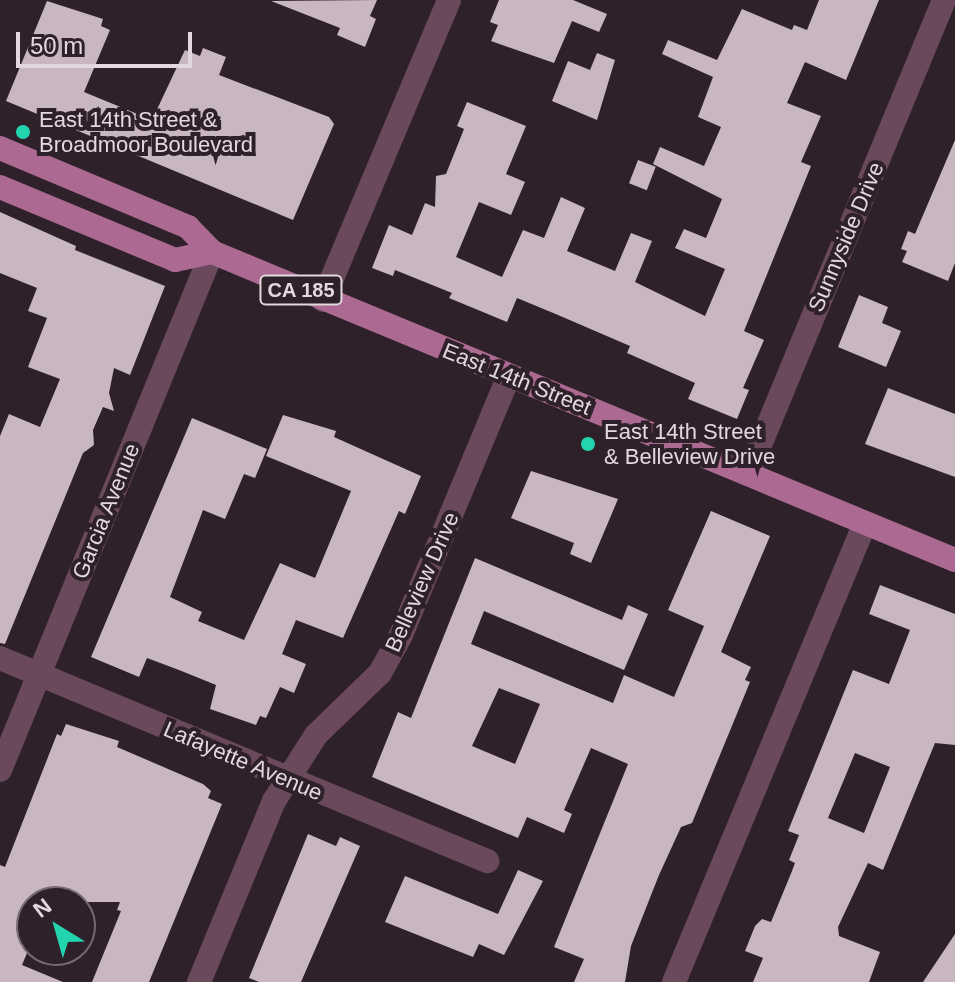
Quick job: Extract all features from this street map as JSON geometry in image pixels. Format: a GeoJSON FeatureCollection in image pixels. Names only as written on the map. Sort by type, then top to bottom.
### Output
{"type":"FeatureCollection","features":[{"type":"Feature","properties":{"kind":"main road","name":"East 14th Street"},"geometry":{"type":"LineString","coordinates":[[0,148],[188,227],[212,252],[323,300],[955,560]]}},
{"type":"Feature","properties":{"kind":"main road"},"geometry":{"type":"LineString","coordinates":[[0,187],[175,260],[212,252]]}},
{"type":"Feature","properties":{"kind":"street"},"geometry":{"type":"LineString","coordinates":[[323,300],[449,0]]}},
{"type":"Feature","properties":{"kind":"street","name":"Sunnyside Drive"},"geometry":{"type":"LineString","coordinates":[[748,474],[944,0]]}},
{"type":"Feature","properties":{"kind":"street","name":"Garcia Avenue"},"geometry":{"type":"LineString","coordinates":[[0,770],[212,252]]}},
{"type":"Feature","properties":{"kind":"street","name":"Belleview Drive"},"geometry":{"type":"LineString","coordinates":[[199,982],[274,801],[316,735],[380,673],[401,635],[509,376]]}},
{"type":"Feature","properties":{"kind":"street"},"geometry":{"type":"LineString","coordinates":[[674,982],[865,523]]}},
{"type":"Feature","properties":{"kind":"street","name":"Lafayette Avenue"},"geometry":{"type":"LineString","coordinates":[[0,658],[487,861]]}},
{"type":"Feature","properties":{"kind":"building"},"geometry":{"type":"Polygon","coordinates":[[[377,0],[370,16],[376,19],[365,47],[337,35],[340,28],[271,1],[377,0]]]}},
{"type":"Feature","properties":{"kind":"building"},"geometry":{"type":"Polygon","coordinates":[[[499,0],[573,0],[607,14],[599,32],[572,21],[554,63],[491,41],[498,25],[490,22],[499,0]]]}},
{"type":"Feature","properties":{"kind":"building"},"geometry":{"type":"Polygon","coordinates":[[[819,0],[879,0],[846,80],[805,62],[787,103],[821,116],[801,162],[811,166],[744,331],[764,340],[743,388],[749,390],[737,419],[688,399],[695,383],[627,353],[630,346],[517,298],[507,322],[449,298],[452,293],[395,270],[393,276],[372,268],[389,225],[412,235],[425,203],[435,207],[436,176],[446,174],[464,129],[457,126],[467,102],[526,126],[506,174],[525,182],[511,215],[479,202],[456,257],[502,277],[523,230],[544,238],[561,197],[585,208],[567,251],[615,271],[631,233],[652,241],[635,282],[705,316],[725,269],[675,248],[684,229],[706,238],[722,199],[653,164],[660,147],[704,166],[721,127],[698,117],[713,77],[662,54],[668,40],[717,60],[742,9],[792,30],[794,25],[807,30],[819,0]]]}},
{"type":"Feature","properties":{"kind":"building"},"geometry":{"type":"Polygon","coordinates":[[[47,1],[103,19],[101,26],[110,30],[84,92],[152,120],[185,50],[200,56],[203,48],[226,57],[219,75],[329,117],[334,124],[293,220],[6,101],[47,1]]]}},
{"type":"Feature","properties":{"kind":"building"},"geometry":{"type":"Polygon","coordinates":[[[597,53],[615,60],[597,120],[552,101],[568,61],[590,70],[597,53]]]}},
{"type":"Feature","properties":{"kind":"building"},"geometry":{"type":"Polygon","coordinates":[[[955,140],[955,263],[948,281],[902,262],[907,251],[901,249],[908,231],[915,234],[955,140]]]}},
{"type":"Feature","properties":{"kind":"building"},"geometry":{"type":"Polygon","coordinates":[[[638,160],[656,167],[647,190],[629,183],[638,160]]]}},
{"type":"Feature","properties":{"kind":"building"},"geometry":{"type":"Polygon","coordinates":[[[0,212],[76,246],[75,250],[165,286],[130,375],[114,368],[109,393],[114,411],[103,407],[93,430],[94,445],[83,453],[5,644],[0,643],[0,436],[9,414],[40,427],[60,379],[28,367],[47,318],[28,311],[37,288],[0,273],[0,212]]]}},
{"type":"Feature","properties":{"kind":"building"},"geometry":{"type":"Polygon","coordinates":[[[859,295],[888,307],[882,323],[901,331],[886,367],[838,347],[859,295]]]}},
{"type":"Feature","properties":{"kind":"building"},"geometry":{"type":"Polygon","coordinates":[[[888,388],[955,414],[955,477],[865,444],[888,388]]]}},
{"type":"Feature","properties":{"kind":"building"},"geometry":{"type":"Polygon","coordinates":[[[283,415],[336,431],[334,437],[421,476],[405,514],[399,511],[343,638],[296,620],[282,654],[306,664],[294,693],[280,687],[266,718],[260,716],[256,725],[210,709],[216,685],[147,658],[139,677],[91,657],[192,418],[267,449],[255,478],[244,474],[225,519],[203,510],[170,597],[202,612],[198,621],[244,640],[280,563],[315,578],[351,491],[266,456],[283,415]]]}},
{"type":"Feature","properties":{"kind":"building"},"geometry":{"type":"Polygon","coordinates":[[[531,471],[618,499],[591,563],[570,554],[574,543],[511,518],[531,471]]]}},
{"type":"Feature","properties":{"kind":"building"},"geometry":{"type":"Polygon","coordinates":[[[711,511],[770,536],[721,652],[751,667],[745,680],[750,682],[692,823],[681,827],[659,875],[631,946],[625,982],[574,982],[584,959],[554,947],[628,764],[591,748],[564,810],[572,814],[564,833],[527,817],[518,838],[372,777],[398,712],[411,718],[475,558],[622,620],[628,605],[648,614],[624,670],[484,611],[471,644],[613,703],[624,675],[674,697],[704,626],[668,610],[711,511]],[[499,688],[472,746],[515,764],[540,704],[499,688]]]}},
{"type":"Feature","properties":{"kind":"building"},"geometry":{"type":"Polygon","coordinates":[[[880,585],[955,614],[955,745],[935,743],[883,870],[868,863],[838,927],[839,936],[880,952],[869,982],[753,982],[763,958],[745,951],[755,926],[762,919],[771,922],[792,871],[795,863],[789,860],[799,835],[788,831],[853,670],[889,684],[910,630],[869,614],[880,585]],[[855,753],[828,818],[864,833],[890,767],[855,753]]]}},
{"type":"Feature","properties":{"kind":"building"},"geometry":{"type":"Polygon","coordinates":[[[66,724],[119,741],[117,747],[203,784],[211,791],[208,798],[222,804],[149,982],[92,982],[121,911],[117,910],[120,902],[96,902],[96,886],[16,886],[16,966],[24,966],[63,982],[0,982],[0,865],[5,867],[57,734],[61,736],[66,724]]]}},
{"type":"Feature","properties":{"kind":"building"},"geometry":{"type":"Polygon","coordinates":[[[308,834],[336,846],[340,837],[360,846],[301,982],[259,982],[249,978],[308,834]]]}},
{"type":"Feature","properties":{"kind":"building"},"geometry":{"type":"Polygon","coordinates":[[[518,870],[543,881],[504,955],[479,944],[473,957],[385,922],[405,876],[498,914],[518,870]]]}},
{"type":"Feature","properties":{"kind":"building"},"geometry":{"type":"Polygon","coordinates":[[[955,934],[955,982],[923,982],[955,934]]]}},
{"type":"Feature","properties":{"kind":"place","name":"East 14th Street & Broadmoor Boulevard"},"geometry":{"type":"Point","coordinates":[23,132]}},
{"type":"Feature","properties":{"kind":"place","name":"East 14th Street & Belleview Drive"},"geometry":{"type":"Point","coordinates":[588,444]}}]}
